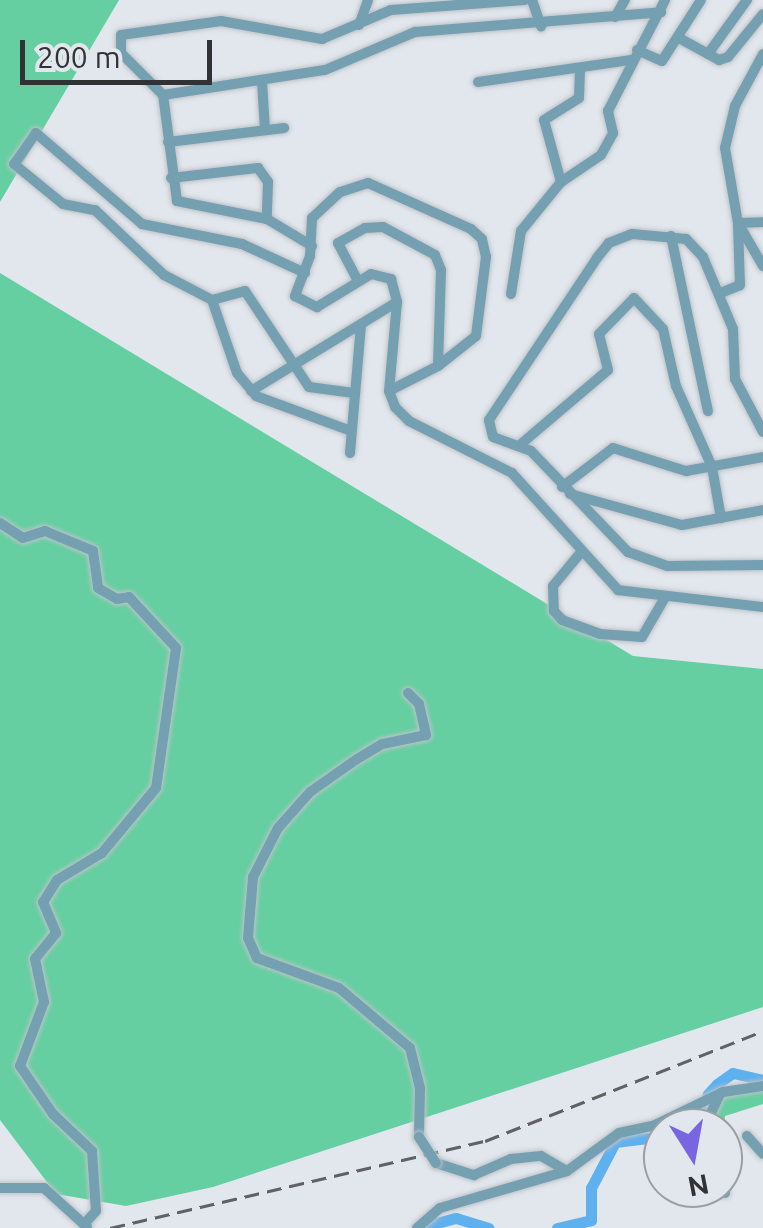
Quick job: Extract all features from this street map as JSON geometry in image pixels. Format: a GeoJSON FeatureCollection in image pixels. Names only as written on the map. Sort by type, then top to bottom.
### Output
{"type":"FeatureCollection","features":[{"type":"Feature","properties":{"kind":"street"},"geometry":{"type":"LineString","coordinates":[[359,25],[368,0]]}},
{"type":"Feature","properties":{"kind":"street"},"geometry":{"type":"LineString","coordinates":[[312,246],[267,219],[183,206],[172,193],[163,94],[120,53],[121,35],[221,21],[322,40],[421,4],[528,0],[542,26]]}},
{"type":"Feature","properties":{"kind":"street"},"geometry":{"type":"LineString","coordinates":[[616,17],[625,0]]}},
{"type":"Feature","properties":{"kind":"street"},"geometry":{"type":"LineString","coordinates":[[478,82],[580,68],[634,55],[654,63],[678,38],[701,0]]}},
{"type":"Feature","properties":{"kind":"street"},"geometry":{"type":"LineString","coordinates":[[708,54],[747,0]]}},
{"type":"Feature","properties":{"kind":"street"},"geometry":{"type":"LineString","coordinates":[[163,94],[262,82],[353,61],[415,32],[542,26],[616,17],[663,6]]}},
{"type":"Feature","properties":{"kind":"street"},"geometry":{"type":"LineString","coordinates":[[511,294],[521,231],[561,182],[600,155],[612,134],[608,111],[663,6]]}},
{"type":"Feature","properties":{"kind":"street"},"geometry":{"type":"LineString","coordinates":[[678,38],[708,54],[728,58],[763,14]]}},
{"type":"Feature","properties":{"kind":"street"},"geometry":{"type":"LineString","coordinates":[[723,292],[740,285],[738,223],[725,148],[728,126],[763,54]]}},
{"type":"Feature","properties":{"kind":"street"},"geometry":{"type":"LineString","coordinates":[[561,182],[544,120],[579,98],[580,68]]}},
{"type":"Feature","properties":{"kind":"street"},"geometry":{"type":"LineString","coordinates":[[262,82],[265,130]]}},
{"type":"Feature","properties":{"kind":"street"},"geometry":{"type":"LineString","coordinates":[[168,142],[284,128]]}},
{"type":"Feature","properties":{"kind":"street"},"geometry":{"type":"LineString","coordinates":[[305,273],[242,244],[142,224],[36,133],[14,164],[63,204],[96,210],[138,245],[164,276],[212,300],[246,291],[309,387],[354,393]]}},
{"type":"Feature","properties":{"kind":"street"},"geometry":{"type":"LineString","coordinates":[[170,178],[258,168],[268,182],[267,219]]}},
{"type":"Feature","properties":{"kind":"street"},"geometry":{"type":"LineString","coordinates":[[389,391],[438,366],[481,324],[486,258],[478,234],[368,183],[323,203],[312,218],[312,246],[295,296],[308,308],[358,281],[385,274],[395,284],[397,302],[389,391],[408,421],[512,473],[618,590],[763,607]]}},
{"type":"Feature","properties":{"kind":"street"},"geometry":{"type":"LineString","coordinates":[[738,223],[763,222]]}},
{"type":"Feature","properties":{"kind":"street"},"geometry":{"type":"LineString","coordinates":[[738,223],[763,266]]}},
{"type":"Feature","properties":{"kind":"street"},"geometry":{"type":"LineString","coordinates":[[138,245],[142,224]]}},
{"type":"Feature","properties":{"kind":"street"},"geometry":{"type":"LineString","coordinates":[[358,281],[338,244],[365,228],[383,227],[435,256],[441,280],[438,366]]}},
{"type":"Feature","properties":{"kind":"street"},"geometry":{"type":"LineString","coordinates":[[763,432],[734,379],[734,329],[723,292],[693,244],[671,236],[620,236],[597,258],[489,420],[492,437],[521,444],[614,541],[650,562],[763,565]]}},
{"type":"Feature","properties":{"kind":"street"},"geometry":{"type":"LineString","coordinates":[[671,236],[708,411]]}},
{"type":"Feature","properties":{"kind":"street"},"geometry":{"type":"LineString","coordinates":[[521,444],[608,370],[599,334],[634,298],[662,329],[676,386],[712,466],[721,518]]}},
{"type":"Feature","properties":{"kind":"street"},"geometry":{"type":"LineString","coordinates":[[212,300],[234,364],[251,391],[283,410],[351,431]]}},
{"type":"Feature","properties":{"kind":"street"},"geometry":{"type":"LineString","coordinates":[[251,391],[397,302]]}},
{"type":"Feature","properties":{"kind":"street"},"geometry":{"type":"LineString","coordinates":[[364,323],[381,324],[393,336]]}},
{"type":"Feature","properties":{"kind":"street"},"geometry":{"type":"LineString","coordinates":[[350,453],[364,323]]}},
{"type":"Feature","properties":{"kind":"street"},"geometry":{"type":"LineString","coordinates":[[565,490],[613,448],[686,471],[763,457]]}},
{"type":"Feature","properties":{"kind":"street"},"geometry":{"type":"LineString","coordinates":[[565,490],[682,525],[763,510]]}},
{"type":"Feature","properties":{"kind":"street"},"geometry":{"type":"LineString","coordinates":[[0,523],[23,538],[45,531],[93,551],[98,588],[117,599],[129,597],[176,648],[156,788],[102,853],[57,880],[43,902],[56,933],[35,959],[44,1002],[20,1066],[53,1114],[92,1152],[96,1211],[87,1225],[44,1188],[0,1188]]}},
{"type":"Feature","properties":{"kind":"street"},"geometry":{"type":"LineString","coordinates":[[582,551],[553,586],[554,611],[562,620],[600,634],[642,638],[664,598]]}},
{"type":"Feature","properties":{"kind":"street"},"geometry":{"type":"LineString","coordinates":[[408,693],[419,704],[426,735],[382,744],[356,759],[310,792],[278,828],[253,877],[248,938],[256,958],[340,988],[410,1048],[419,1077],[419,1137],[436,1163],[474,1175],[511,1159],[541,1156],[567,1171]]}},
{"type":"Feature","properties":{"kind":"street"},"geometry":{"type":"LineString","coordinates":[[418,1227],[440,1208],[567,1171],[619,1133],[653,1126],[711,1096],[763,1086]]}},
{"type":"Feature","properties":{"kind":"street"},"geometry":{"type":"LineString","coordinates":[[708,1108],[711,1096]]}},
{"type":"Feature","properties":{"kind":"street"},"geometry":{"type":"LineString","coordinates":[[747,1136],[763,1154]]}},
{"type":"Feature","properties":{"kind":"green space"},"geometry":{"type":"Polygon","coordinates":[[[0,0],[119,0],[0,202],[0,0]]]}},
{"type":"Feature","properties":{"kind":"green space"},"geometry":{"type":"Polygon","coordinates":[[[0,273],[633,656],[763,669],[763,1007],[213,1187],[126,1206],[56,1194],[0,1120],[0,273]]]}},
{"type":"Feature","properties":{"kind":"green space"},"geometry":{"type":"Polygon","coordinates":[[[763,1089],[763,1104],[743,1110],[712,1108],[726,1094],[763,1089]]]}},
{"type":"Feature","properties":{"kind":"waterway"},"geometry":{"type":"LineString","coordinates":[[704,1108],[708,1094],[733,1073],[763,1080]]}},
{"type":"Feature","properties":{"kind":"waterway"},"geometry":{"type":"LineString","coordinates":[[557,1228],[591,1220],[591,1188],[615,1142],[643,1139]]}},
{"type":"Feature","properties":{"kind":"waterway"},"geometry":{"type":"LineString","coordinates":[[418,1228],[456,1218],[488,1228]]}},
{"type":"Feature","properties":{"kind":"railway"},"geometry":{"type":"LineString","coordinates":[[110,1228],[485,1141],[763,1031]]}}]}
